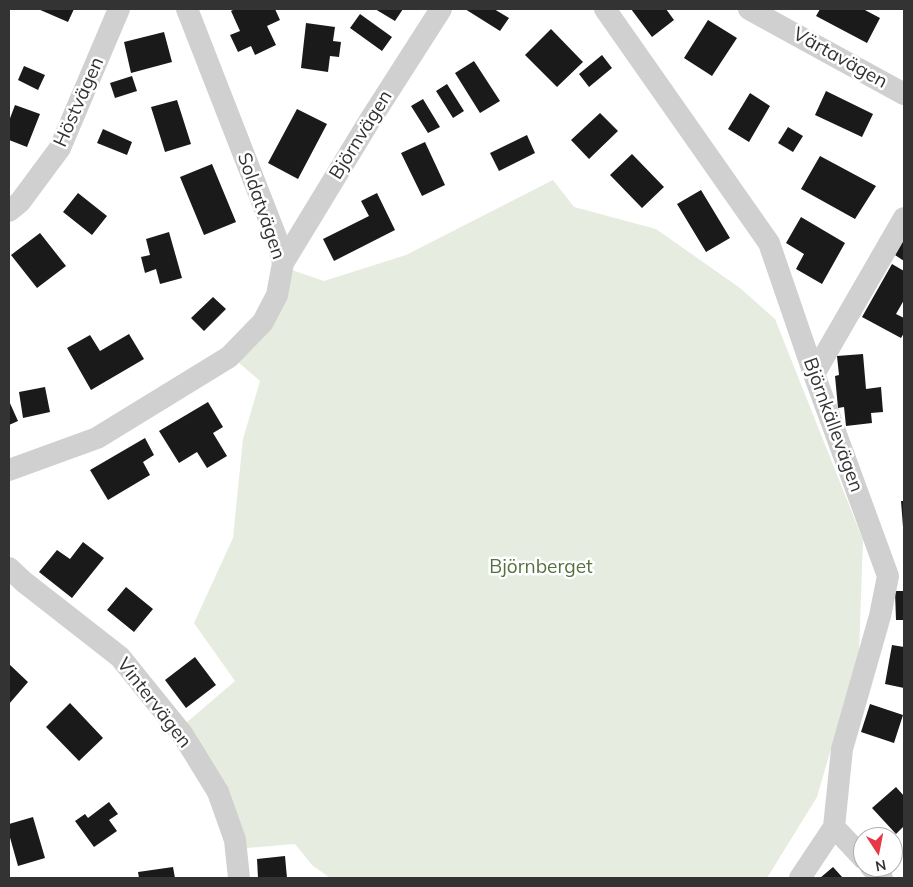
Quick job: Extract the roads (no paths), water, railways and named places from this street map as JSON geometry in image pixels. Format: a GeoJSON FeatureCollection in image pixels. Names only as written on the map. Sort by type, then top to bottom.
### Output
{"type":"FeatureCollection","features":[{"type":"Feature","properties":{"kind":"street","name":"Höstvägen"},"geometry":{"type":"LineString","coordinates":[[9,211],[20,202],[60,148],[119,9]]}},
{"type":"Feature","properties":{"kind":"street","name":"Soldatvägen"},"geometry":{"type":"LineString","coordinates":[[9,470],[97,438],[229,357],[263,322],[277,295],[283,263],[276,237],[187,9]]}},
{"type":"Feature","properties":{"kind":"street","name":"Björnvägen"},"geometry":{"type":"LineString","coordinates":[[283,263],[370,120],[441,9]]}},
{"type":"Feature","properties":{"kind":"street","name":"Björnkällevägen"},"geometry":{"type":"LineString","coordinates":[[605,9],[769,244],[814,374],[896,575],[880,616],[842,750],[834,827],[800,878]]}},
{"type":"Feature","properties":{"kind":"street","name":"Värtavägen"},"geometry":{"type":"LineString","coordinates":[[749,9],[904,94]]}},
{"type":"Feature","properties":{"kind":"street"},"geometry":{"type":"LineString","coordinates":[[814,374],[904,218]]}},
{"type":"Feature","properties":{"kind":"street","name":"Vintervägen"},"geometry":{"type":"LineString","coordinates":[[9,568],[24,582],[120,657],[183,735],[218,792],[235,840],[239,878]]}},
{"type":"Feature","properties":{"kind":"street"},"geometry":{"type":"LineString","coordinates":[[834,827],[853,847]]}},
{"type":"Feature","properties":{"kind":"park label","name":"Björnberget"},"geometry":{"type":"Point","coordinates":[541,567]}}]}
